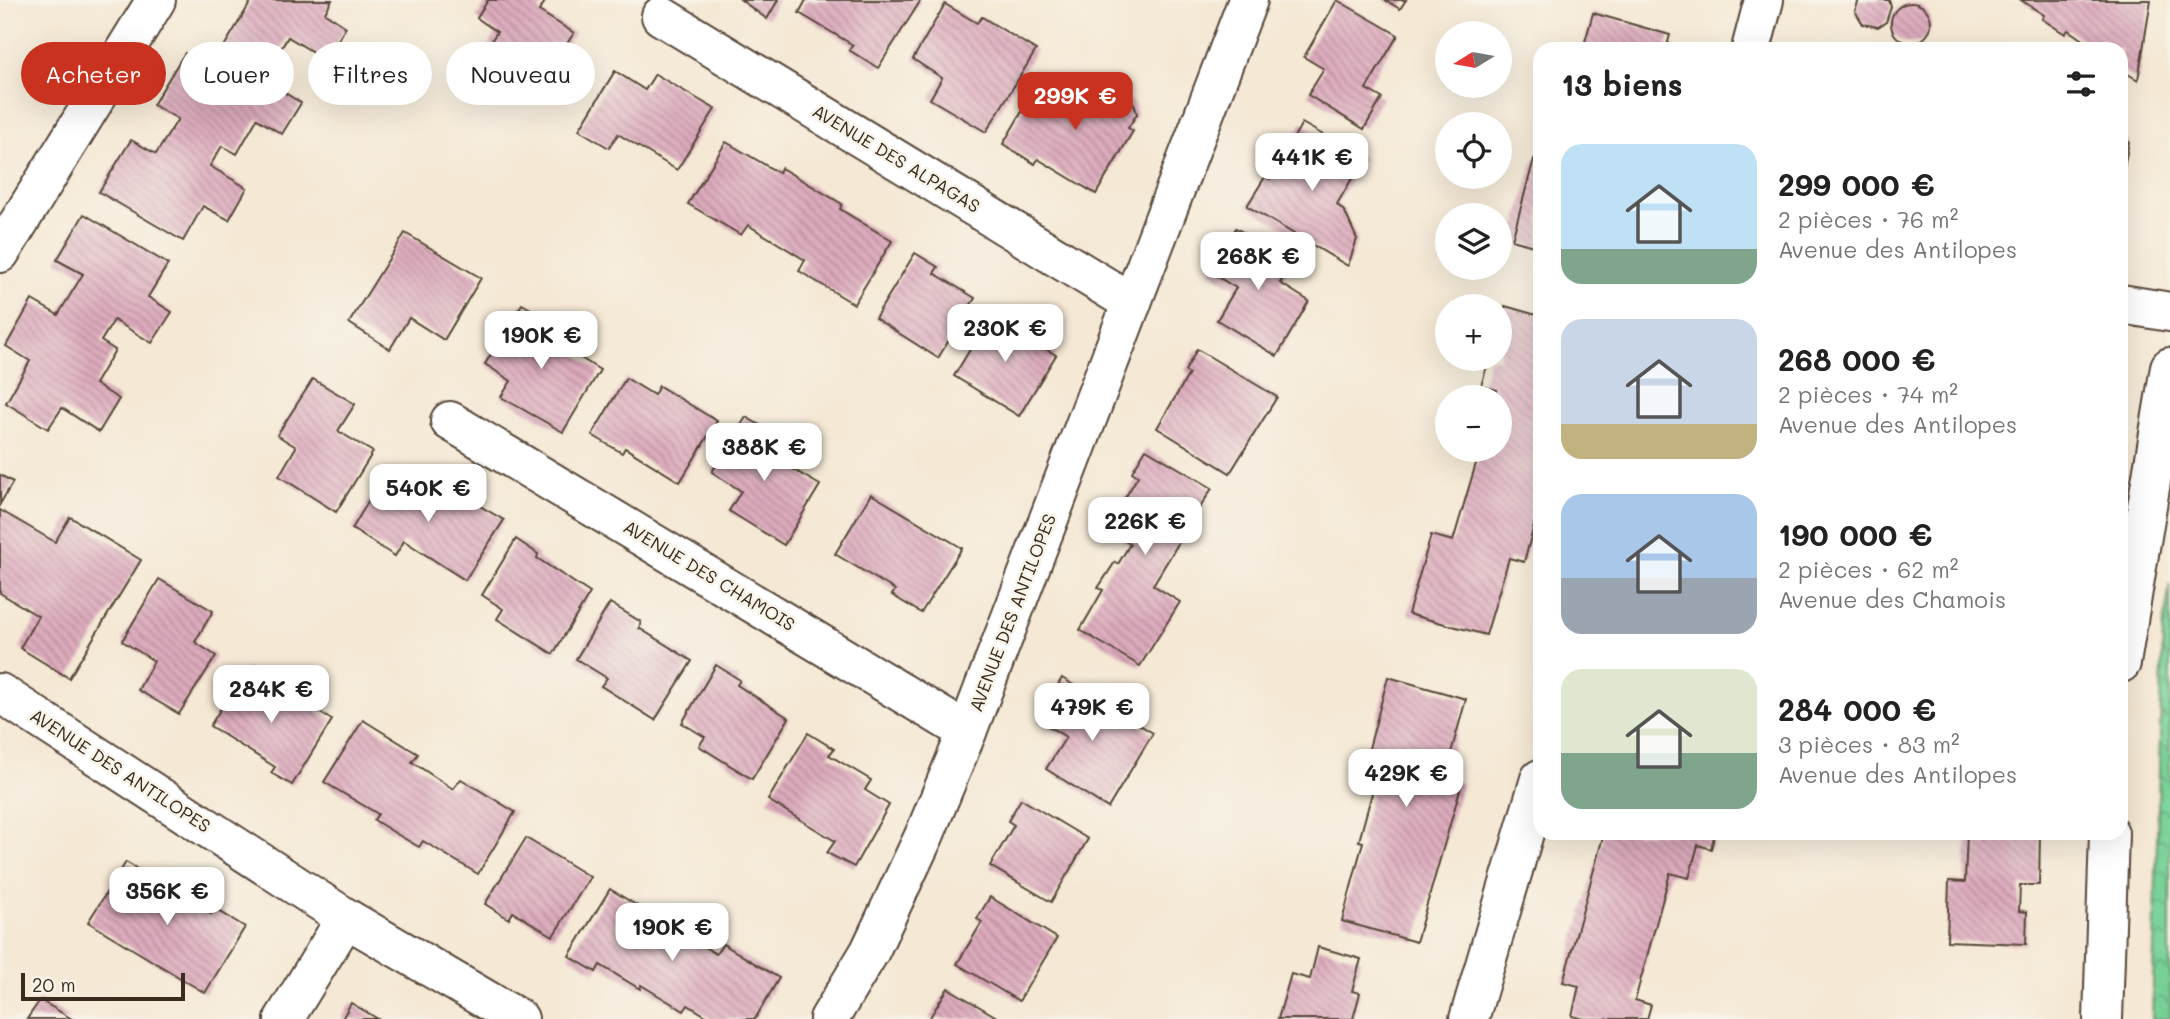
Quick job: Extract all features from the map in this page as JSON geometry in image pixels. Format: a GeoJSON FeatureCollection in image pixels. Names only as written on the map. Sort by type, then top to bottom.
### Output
{"type":"FeatureCollection","features":[{"type":"Feature","properties":{"kind":"street"},"geometry":{"type":"LineString","coordinates":[[0,253],[156,0]]}},
{"type":"Feature","properties":{"kind":"street","name":"AVENUE DES ANTILOPES"},"geometry":{"type":"LineString","coordinates":[[829,1019],[870,951],[924,836],[967,732],[1248,0]]}},
{"type":"Feature","properties":{"kind":"street"},"geometry":{"type":"LineString","coordinates":[[1753,42],[1764,0]]}},
{"type":"Feature","properties":{"kind":"street","name":"AVENUE DES ALPAGAS"},"geometry":{"type":"LineString","coordinates":[[661,16],[1132,303]]}},
{"type":"Feature","properties":{"kind":"street"},"geometry":{"type":"LineString","coordinates":[[2128,305],[2170,312]]}},
{"type":"Feature","properties":{"kind":"street"},"geometry":{"type":"LineString","coordinates":[[2128,621],[2170,367]]}},
{"type":"Feature","properties":{"kind":"street","name":"AVENUE DES CHAMOIS"},"geometry":{"type":"LineString","coordinates":[[450,421],[967,732]]}},
{"type":"Feature","properties":{"kind":"street","name":"AVENUE DES ANTILOPES"},"geometry":{"type":"LineString","coordinates":[[0,693],[346,918],[519,1019]]}},
{"type":"Feature","properties":{"kind":"street"},"geometry":{"type":"LineString","coordinates":[[1469,1019],[1533,803]]}},
{"type":"Feature","properties":{"kind":"street"},"geometry":{"type":"LineString","coordinates":[[2102,1019],[2109,840]]}},
{"type":"Feature","properties":{"kind":"street"},"geometry":{"type":"LineString","coordinates":[[284,1019],[346,918]]}},
{"type":"Feature","properties":{"kind":"green space"},"geometry":{"type":"Polygon","coordinates":[[[2170,584],[2170,1019],[2152,1019],[2163,629],[2170,584]]]}},
{"type":"Feature","properties":{"kind":"building"},"geometry":{"type":"Polygon","coordinates":[[[252,0],[332,0],[325,13],[346,27],[337,42],[308,42],[308,49],[288,37],[285,42],[227,42],[252,0]]]}},
{"type":"Feature","properties":{"kind":"building"},"geometry":{"type":"Polygon","coordinates":[[[488,0],[546,0],[539,11],[574,33],[568,42],[490,42],[497,32],[477,18],[488,0]]]}},
{"type":"Feature","properties":{"kind":"building"},"geometry":{"type":"Polygon","coordinates":[[[741,0],[778,0],[767,19],[741,0]]]}},
{"type":"Feature","properties":{"kind":"building"},"geometry":{"type":"Polygon","coordinates":[[[806,0],[921,0],[878,68],[849,50],[853,45],[799,13],[806,0]]]}},
{"type":"Feature","properties":{"kind":"building"},"geometry":{"type":"Polygon","coordinates":[[[1337,0],[1398,35],[1366,89],[1382,98],[1364,129],[1308,95],[1324,69],[1304,57],[1337,0]]]}},
{"type":"Feature","properties":{"kind":"building"},"geometry":{"type":"Polygon","coordinates":[[[1385,0],[1406,0],[1400,9],[1385,0]]]}},
{"type":"Feature","properties":{"kind":"building"},"geometry":{"type":"Polygon","coordinates":[[[1859,0],[1889,0],[1891,7],[1886,22],[1878,27],[1863,24],[1855,11],[1859,0]]]}},
{"type":"Feature","properties":{"kind":"building"},"geometry":{"type":"Polygon","coordinates":[[[2021,0],[2151,0],[2138,80],[2128,74],[2128,42],[2086,42],[2068,30],[2065,34],[2042,19],[2044,15],[2021,0]]]}},
{"type":"Feature","properties":{"kind":"building"},"geometry":{"type":"Polygon","coordinates":[[[1911,3],[1925,9],[1929,16],[1929,30],[1925,37],[1914,42],[1897,37],[1891,23],[1897,9],[1911,3]]]}},
{"type":"Feature","properties":{"kind":"building"},"geometry":{"type":"Polygon","coordinates":[[[945,4],[977,23],[982,17],[1036,50],[986,132],[930,99],[942,78],[913,59],[945,4]]]}},
{"type":"Feature","properties":{"kind":"building"},"geometry":{"type":"Polygon","coordinates":[[[1593,13],[1670,35],[1668,42],[1585,42],[1593,13]]]}},
{"type":"Feature","properties":{"kind":"building"},"geometry":{"type":"Polygon","coordinates":[[[179,62],[180,105],[294,105],[294,99],[301,103],[282,134],[257,119],[237,154],[222,146],[210,166],[247,188],[229,220],[203,206],[183,241],[99,192],[131,140],[156,154],[178,119],[153,105],[166,105],[166,84],[179,62]]]}},
{"type":"Feature","properties":{"kind":"building"},"geometry":{"type":"Polygon","coordinates":[[[615,71],[645,90],[655,74],[715,109],[677,170],[618,134],[609,148],[579,130],[615,71]]]}},
{"type":"Feature","properties":{"kind":"building"},"geometry":{"type":"Polygon","coordinates":[[[1094,79],[1134,104],[1137,114],[1128,128],[1133,131],[1096,194],[1038,159],[1035,164],[1003,144],[1037,86],[1068,105],[1082,82],[1094,79]]]}},
{"type":"Feature","properties":{"kind":"building"},"geometry":{"type":"Polygon","coordinates":[[[1302,123],[1364,158],[1337,204],[1345,212],[1357,239],[1348,266],[1247,206],[1265,177],[1270,179],[1302,123]]]}},
{"type":"Feature","properties":{"kind":"building"},"geometry":{"type":"Polygon","coordinates":[[[726,142],[779,173],[781,168],[812,186],[842,204],[840,209],[892,241],[854,304],[799,271],[805,260],[748,225],[741,235],[688,204],[726,142]]]}},
{"type":"Feature","properties":{"kind":"building"},"geometry":{"type":"Polygon","coordinates":[[[1533,163],[1533,246],[1512,240],[1533,163]]]}},
{"type":"Feature","properties":{"kind":"building"},"geometry":{"type":"Polygon","coordinates":[[[84,214],[168,264],[148,297],[172,312],[152,343],[114,320],[101,341],[115,350],[95,384],[119,399],[99,432],[62,408],[48,429],[6,403],[30,361],[6,346],[32,300],[58,315],[83,274],[57,260],[84,214]]]}},
{"type":"Feature","properties":{"kind":"building"},"geometry":{"type":"Polygon","coordinates":[[[1236,228],[1294,262],[1280,283],[1309,301],[1277,356],[1217,320],[1236,288],[1210,272],[1236,228]]]}},
{"type":"Feature","properties":{"kind":"building"},"geometry":{"type":"Polygon","coordinates":[[[405,233],[481,278],[444,340],[409,318],[390,349],[349,323],[405,233]]]}},
{"type":"Feature","properties":{"kind":"building"},"geometry":{"type":"Polygon","coordinates":[[[915,253],[938,267],[934,273],[975,298],[938,358],[875,318],[915,253]]]}},
{"type":"Feature","properties":{"kind":"building"},"geometry":{"type":"Polygon","coordinates":[[[522,304],[550,320],[541,333],[600,370],[563,432],[501,397],[511,381],[485,364],[522,304]]]}},
{"type":"Feature","properties":{"kind":"building"},"geometry":{"type":"Polygon","coordinates":[[[1512,308],[1533,314],[1533,529],[1524,562],[1509,558],[1486,635],[1408,614],[1431,535],[1453,541],[1476,462],[1512,462],[1512,385],[1481,385],[1485,371],[1512,371],[1512,308]]]}},
{"type":"Feature","properties":{"kind":"building"},"geometry":{"type":"Polygon","coordinates":[[[994,310],[1016,323],[1012,329],[1056,355],[1019,416],[954,376],[994,310]]]}},
{"type":"Feature","properties":{"kind":"building"},"geometry":{"type":"Polygon","coordinates":[[[1197,349],[1277,397],[1230,473],[1157,428],[1189,374],[1185,371],[1197,349]]]}},
{"type":"Feature","properties":{"kind":"building"},"geometry":{"type":"Polygon","coordinates":[[[626,378],[654,395],[659,386],[717,421],[680,482],[625,448],[622,453],[592,435],[626,378]]]}},
{"type":"Feature","properties":{"kind":"building"},"geometry":{"type":"Polygon","coordinates":[[[313,379],[355,404],[338,431],[373,452],[336,512],[279,476],[296,447],[277,435],[313,379]]]}},
{"type":"Feature","properties":{"kind":"building"},"geometry":{"type":"Polygon","coordinates":[[[746,417],[777,435],[765,453],[820,485],[784,545],[729,511],[741,491],[712,472],[746,417]]]}},
{"type":"Feature","properties":{"kind":"building"},"geometry":{"type":"Polygon","coordinates":[[[1146,449],[1212,488],[1153,585],[1180,602],[1140,666],[1080,630],[1103,590],[1098,588],[1130,544],[1106,530],[1138,476],[1132,472],[1146,449]]]}},
{"type":"Feature","properties":{"kind":"building"},"geometry":{"type":"Polygon","coordinates":[[[386,471],[431,499],[440,483],[504,520],[465,580],[404,541],[395,556],[352,529],[386,471]]]}},
{"type":"Feature","properties":{"kind":"building"},"geometry":{"type":"Polygon","coordinates":[[[0,475],[13,482],[0,504],[0,475]]]}},
{"type":"Feature","properties":{"kind":"building"},"geometry":{"type":"Polygon","coordinates":[[[871,494],[962,548],[921,613],[892,595],[895,590],[835,554],[871,494]]]}},
{"type":"Feature","properties":{"kind":"building"},"geometry":{"type":"Polygon","coordinates":[[[0,510],[55,542],[70,517],[141,560],[69,678],[20,648],[38,616],[0,593],[0,510]]]}},
{"type":"Feature","properties":{"kind":"building"},"geometry":{"type":"Polygon","coordinates":[[[516,539],[538,554],[537,558],[590,593],[553,654],[497,619],[503,609],[482,595],[516,539]]]}},
{"type":"Feature","properties":{"kind":"building"},"geometry":{"type":"Polygon","coordinates":[[[159,579],[213,611],[195,642],[216,656],[179,714],[138,690],[154,661],[122,641],[159,579]]]}},
{"type":"Feature","properties":{"kind":"building"},"geometry":{"type":"Polygon","coordinates":[[[610,603],[641,622],[639,628],[692,661],[655,720],[601,686],[607,678],[576,659],[610,603]]]}},
{"type":"Feature","properties":{"kind":"building"},"geometry":{"type":"Polygon","coordinates":[[[716,665],[740,680],[737,685],[789,718],[752,779],[699,746],[705,737],[682,723],[716,665]]]}},
{"type":"Feature","properties":{"kind":"building"},"geometry":{"type":"Polygon","coordinates":[[[246,668],[332,720],[292,785],[271,773],[275,767],[210,726],[246,668]]]}},
{"type":"Feature","properties":{"kind":"building"},"geometry":{"type":"Polygon","coordinates":[[[1388,677],[1466,699],[1444,778],[1462,783],[1416,942],[1342,921],[1363,842],[1359,841],[1381,760],[1367,756],[1388,677]]]}},
{"type":"Feature","properties":{"kind":"building"},"geometry":{"type":"Polygon","coordinates":[[[1062,678],[1153,733],[1108,808],[1046,769],[1066,737],[1038,720],[1062,678]]]}},
{"type":"Feature","properties":{"kind":"building"},"geometry":{"type":"Polygon","coordinates":[[[363,720],[418,754],[412,762],[453,789],[461,779],[515,812],[478,874],[423,841],[419,847],[395,833],[374,820],[378,814],[324,782],[363,720]]]}},
{"type":"Feature","properties":{"kind":"building"},"geometry":{"type":"Polygon","coordinates":[[[808,733],[834,749],[829,755],[871,780],[865,790],[889,805],[854,867],[827,853],[835,841],[768,800],[808,733]]]}},
{"type":"Feature","properties":{"kind":"building"},"geometry":{"type":"Polygon","coordinates":[[[1021,799],[1088,839],[1051,902],[990,866],[1014,825],[1008,821],[1021,799]]]}},
{"type":"Feature","properties":{"kind":"building"},"geometry":{"type":"Polygon","coordinates":[[[526,838],[590,877],[553,936],[513,912],[509,919],[485,904],[526,838]]]}},
{"type":"Feature","properties":{"kind":"building"},"geometry":{"type":"Polygon","coordinates":[[[1602,840],[1713,840],[1711,849],[1698,845],[1689,878],[1670,873],[1635,1000],[1651,1005],[1647,1019],[1584,1019],[1572,1016],[1579,986],[1563,982],[1602,840]]]}},
{"type":"Feature","properties":{"kind":"building"},"geometry":{"type":"Polygon","coordinates":[[[1967,840],[2040,840],[2039,885],[2020,885],[2019,911],[2027,912],[2026,944],[1947,941],[1949,881],[1965,882],[1967,840]]]}},
{"type":"Feature","properties":{"kind":"building"},"geometry":{"type":"Polygon","coordinates":[[[126,862],[211,914],[214,908],[245,927],[205,993],[88,922],[126,862]]]}},
{"type":"Feature","properties":{"kind":"building"},"geometry":{"type":"Polygon","coordinates":[[[610,889],[716,954],[723,944],[779,978],[755,1019],[711,1019],[688,1005],[684,1011],[641,985],[640,989],[600,965],[596,972],[569,956],[610,889]]]}},
{"type":"Feature","properties":{"kind":"building"},"geometry":{"type":"Polygon","coordinates":[[[990,897],[1057,938],[1019,1001],[957,964],[982,922],[977,919],[990,897]]]}},
{"type":"Feature","properties":{"kind":"building"},"geometry":{"type":"Polygon","coordinates":[[[1318,947],[1361,959],[1352,991],[1360,993],[1353,1019],[1278,1019],[1291,974],[1310,979],[1318,947]]]}},
{"type":"Feature","properties":{"kind":"building"},"geometry":{"type":"Polygon","coordinates":[[[948,988],[1000,1019],[929,1019],[948,988]]]}},
{"type":"Feature","properties":{"kind":"building"},"geometry":{"type":"Polygon","coordinates":[[[40,1000],[72,1019],[27,1019],[40,1000]]]}},
{"type":"Feature","properties":{"kind":"building"},"geometry":{"type":"Polygon","coordinates":[[[351,1003],[378,1019],[342,1019],[351,1003]]]}}]}
